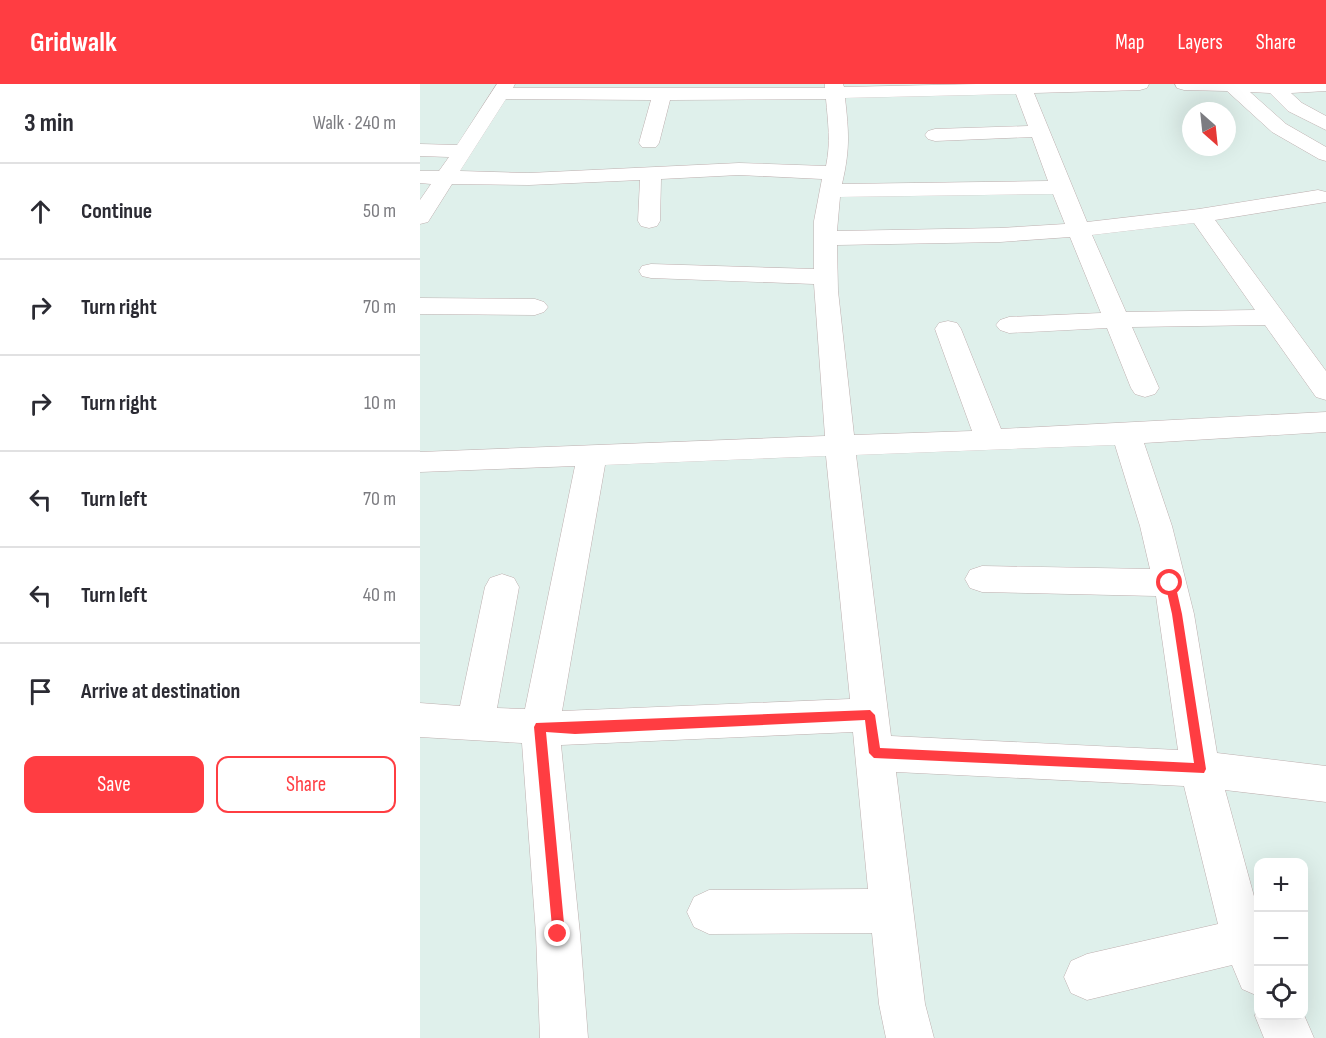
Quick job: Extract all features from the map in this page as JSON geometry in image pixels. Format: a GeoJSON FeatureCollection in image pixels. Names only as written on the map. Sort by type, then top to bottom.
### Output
{"type":"FeatureCollection","features":[{"type":"Feature","properties":{"kind":"street"},"geometry":{"type":"LineString","coordinates":[[420,217],[503,88],[662,94],[834,88],[1140,84]]}},
{"type":"Feature","properties":{"kind":"street"},"geometry":{"type":"LineString","coordinates":[[1185,84],[1275,88],[1326,85]]}},
{"type":"Feature","properties":{"kind":"street"},"geometry":{"type":"LineString","coordinates":[[1232,85],[1279,128],[1326,155]]}},
{"type":"Feature","properties":{"kind":"street"},"geometry":{"type":"LineString","coordinates":[[1022,86],[1144,388]]}},
{"type":"Feature","properties":{"kind":"street"},"geometry":{"type":"LineString","coordinates":[[834,88],[840,138],[839,154],[825,221],[826,277],[840,446],[902,1004],[910,1038]]}},
{"type":"Feature","properties":{"kind":"street"},"geometry":{"type":"LineString","coordinates":[[1275,88],[1295,107],[1326,124]]}},
{"type":"Feature","properties":{"kind":"street"},"geometry":{"type":"LineString","coordinates":[[649,143],[662,94]]}},
{"type":"Feature","properties":{"kind":"street"},"geometry":{"type":"LineString","coordinates":[[935,135],[1040,131]]}},
{"type":"Feature","properties":{"kind":"street"},"geometry":{"type":"LineString","coordinates":[[420,150],[462,151]]}},
{"type":"Feature","properties":{"kind":"street"},"geometry":{"type":"LineString","coordinates":[[420,177],[529,179],[739,169],[832,182],[1062,187]]}},
{"type":"Feature","properties":{"kind":"street"},"geometry":{"type":"LineString","coordinates":[[649,221],[651,174]]}},
{"type":"Feature","properties":{"kind":"street"},"geometry":{"type":"LineString","coordinates":[[826,238],[1001,234],[1078,229],[1201,217],[1323,198]]}},
{"type":"Feature","properties":{"kind":"street"},"geometry":{"type":"LineString","coordinates":[[1201,217],[1326,391]]}},
{"type":"Feature","properties":{"kind":"street"},"geometry":{"type":"LineString","coordinates":[[651,271],[826,277]]}},
{"type":"Feature","properties":{"kind":"street"},"geometry":{"type":"LineString","coordinates":[[420,306],[536,307]]}},
{"type":"Feature","properties":{"kind":"street"},"geometry":{"type":"LineString","coordinates":[[1009,325],[1117,320],[1274,318]]}},
{"type":"Feature","properties":{"kind":"street"},"geometry":{"type":"LineString","coordinates":[[948,329],[990,440]]}},
{"type":"Feature","properties":{"kind":"street"},"geometry":{"type":"LineString","coordinates":[[420,462],[1126,434],[1326,422]]}},
{"type":"Feature","properties":{"kind":"street"},"geometry":{"type":"LineString","coordinates":[[1087,977],[1251,956],[1200,769],[1177,614],[1170,583],[1156,526],[1126,434]]}},
{"type":"Feature","properties":{"kind":"street"},"geometry":{"type":"LineString","coordinates":[[564,1038],[558,934],[540,727],[592,456]]}},
{"type":"Feature","properties":{"kind":"street"},"geometry":{"type":"LineString","coordinates":[[982,579],[1170,583]]}},
{"type":"Feature","properties":{"kind":"street"},"geometry":{"type":"LineString","coordinates":[[475,724],[502,587]]}},
{"type":"Feature","properties":{"kind":"street"},"geometry":{"type":"LineString","coordinates":[[420,720],[575,729],[870,715]]}},
{"type":"Feature","properties":{"kind":"street"},"geometry":{"type":"LineString","coordinates":[[874,753],[1200,769],[1326,784]]}},
{"type":"Feature","properties":{"kind":"street"},"geometry":{"type":"LineString","coordinates":[[709,912],[892,911]]}},
{"type":"Feature","properties":{"kind":"street"},"geometry":{"type":"LineString","coordinates":[[1280,1020],[1290,1038]]}},
{"type":"Feature","properties":{"kind":"route"},"geometry":{"type":"LineString","coordinates":[[558,934],[540,727],[575,729],[870,715],[874,753],[1200,769],[1177,614],[1170,583]]}}]}
